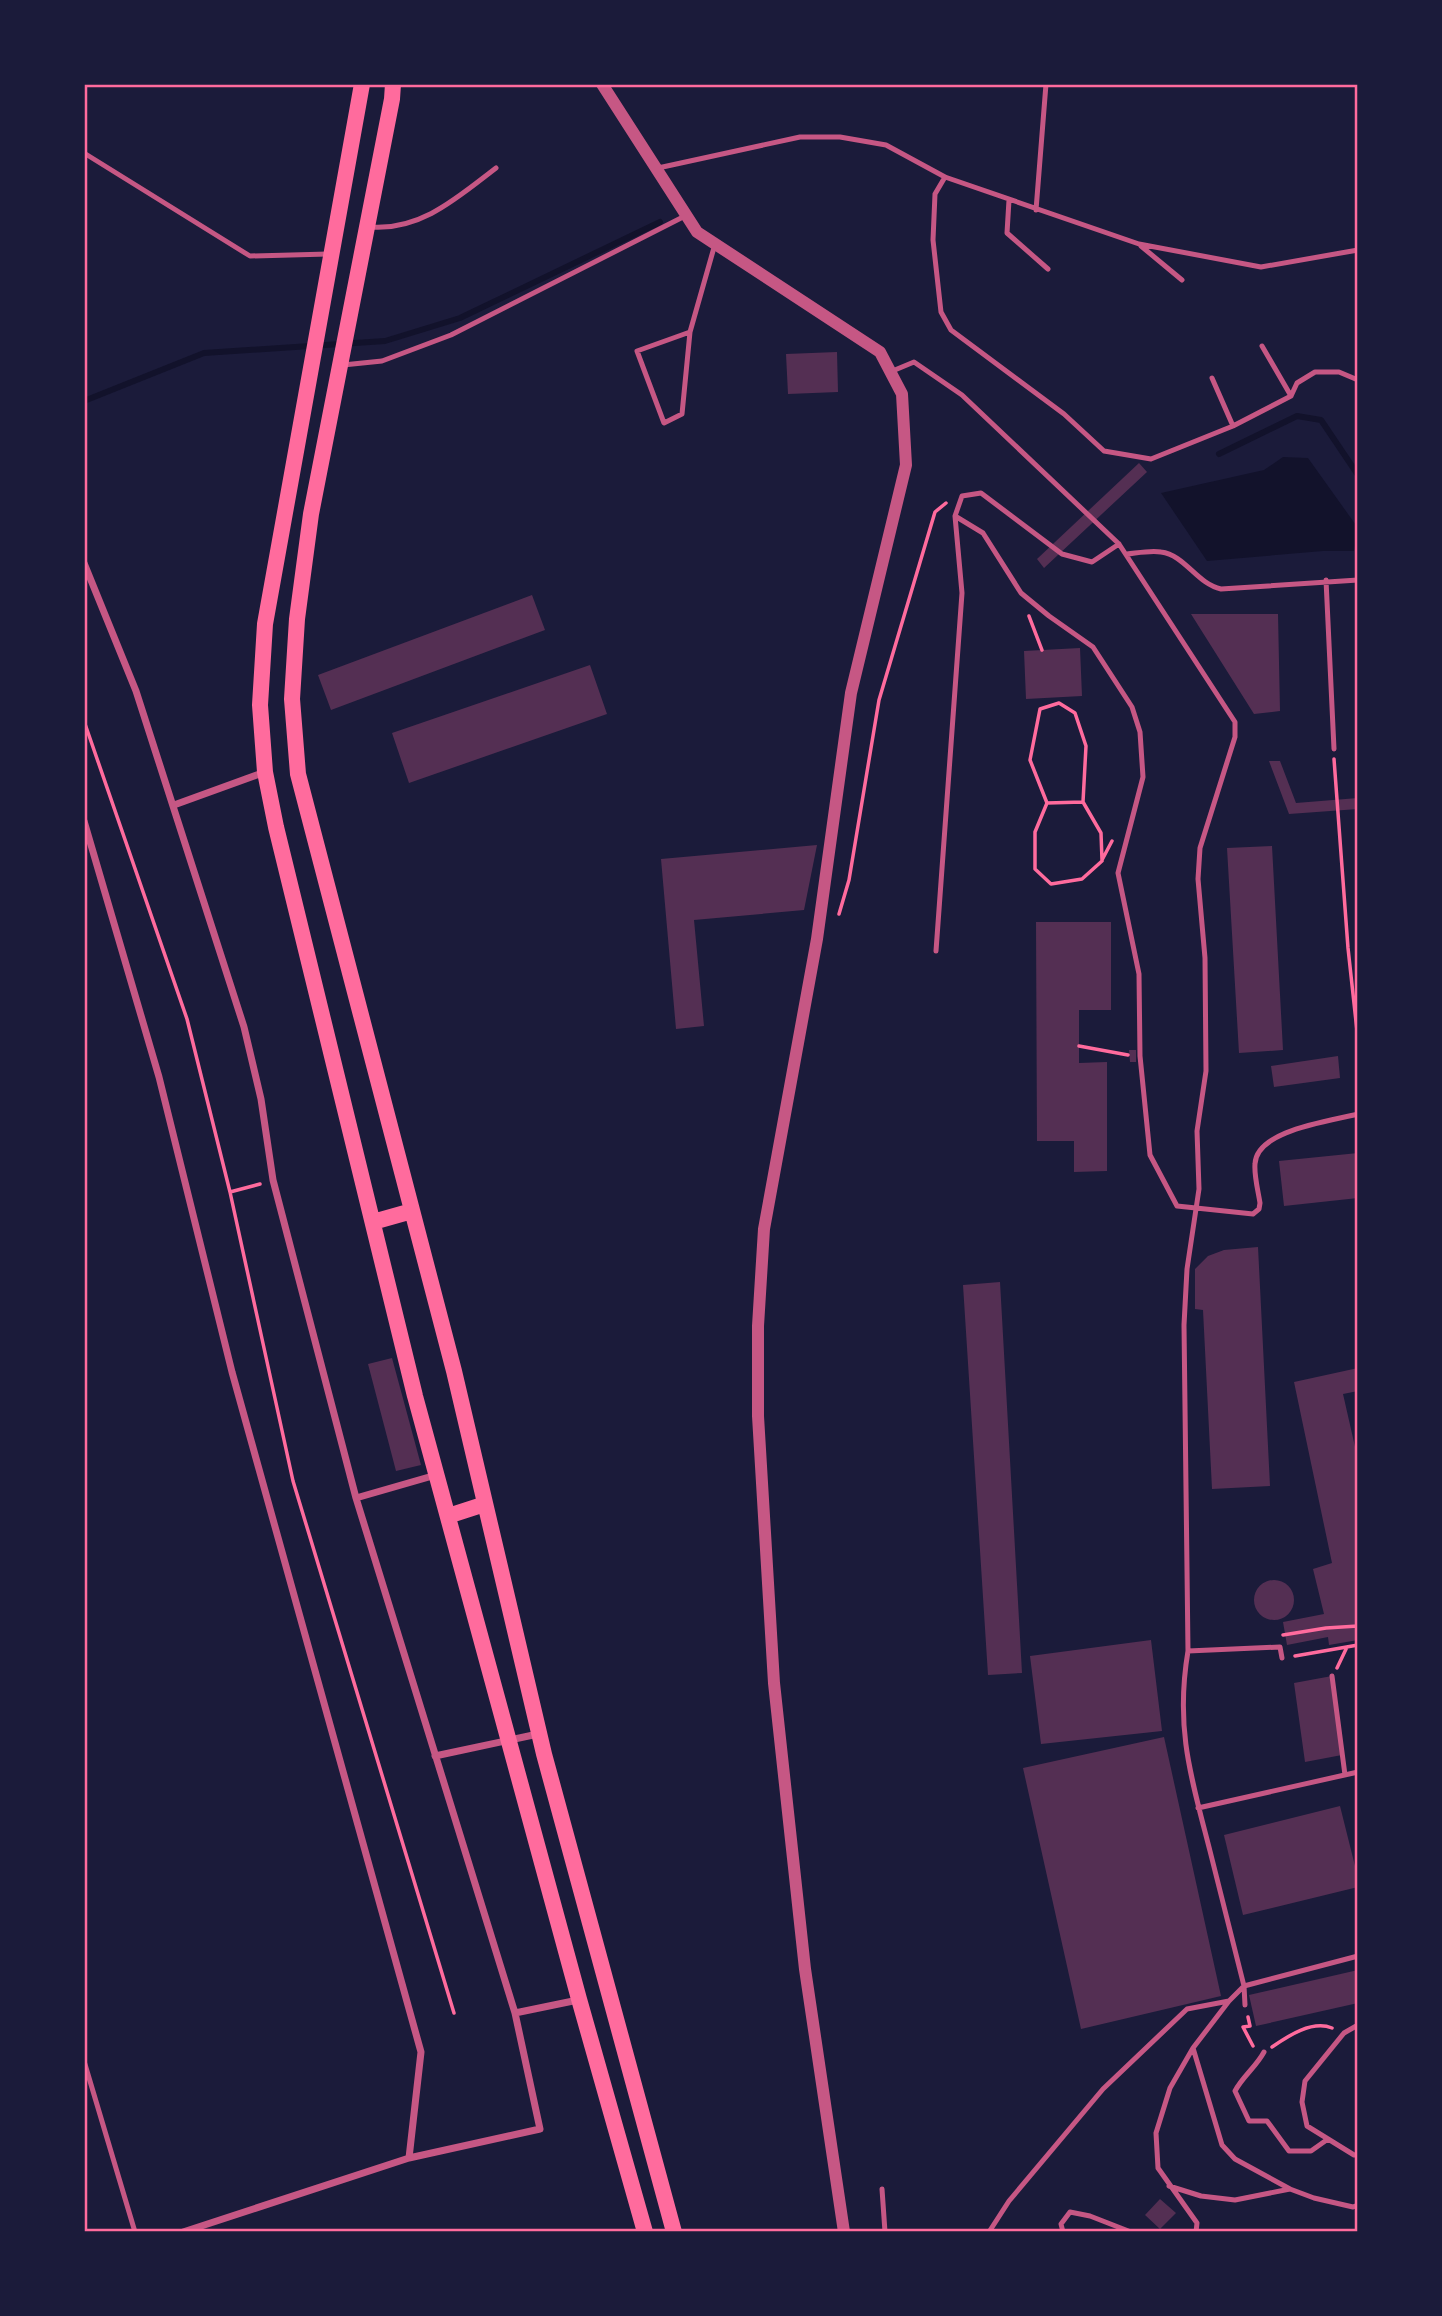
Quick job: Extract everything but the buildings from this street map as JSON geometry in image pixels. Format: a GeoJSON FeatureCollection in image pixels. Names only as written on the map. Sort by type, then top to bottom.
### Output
{"type":"FeatureCollection","features":[{"type":"Feature","properties":{"kind":"main road"},"geometry":{"type":"LineString","coordinates":[[362,84],[265,624],[260,705],[265,772],[279,841],[437,1475],[645,2232]]}},
{"type":"Feature","properties":{"kind":"main road"},"geometry":{"type":"LineString","coordinates":[[393,84],[311,514],[297,618],[293,712],[299,774],[454,1371],[539,1734],[674,2232]]}},
{"type":"Feature","properties":{"kind":"main road"},"geometry":{"type":"LineString","coordinates":[[373,1222],[412,1211]]}},
{"type":"Feature","properties":{"kind":"main road"},"geometry":{"type":"LineString","coordinates":[[449,1516],[485,1504]]}},
{"type":"Feature","properties":{"kind":"street"},"geometry":{"type":"LineString","coordinates":[[602,84],[696,232],[880,352],[902,394],[906,465],[851,693],[817,939],[764,1229],[758,1326],[758,1416],[775,1683],[805,1969],[844,2232]]}},
{"type":"Feature","properties":{"kind":"street"},"geometry":{"type":"LineString","coordinates":[[84,563],[136,691],[244,1027],[261,1099],[272,1180],[356,1498],[515,2013],[540,2129],[409,2158],[183,2232]]}},
{"type":"Feature","properties":{"kind":"street"},"geometry":{"type":"LineString","coordinates":[[174,805],[265,772]]}},
{"type":"Feature","properties":{"kind":"street"},"geometry":{"type":"LineString","coordinates":[[84,821],[159,1077],[232,1371],[421,2052],[409,2158]]}},
{"type":"Feature","properties":{"kind":"street"},"geometry":{"type":"LineString","coordinates":[[356,1498],[437,1475]]}},
{"type":"Feature","properties":{"kind":"street"},"geometry":{"type":"LineString","coordinates":[[435,1756],[539,1734]]}},
{"type":"Feature","properties":{"kind":"street"},"geometry":{"type":"LineString","coordinates":[[515,2013],[579,1999]]}},
{"type":"Feature","properties":{"kind":"lane"},"geometry":{"type":"LineString","coordinates":[[1037,209],[1046,84]]}},
{"type":"Feature","properties":{"kind":"lane"},"geometry":{"type":"LineString","coordinates":[[655,168],[800,137],[840,137],[886,145],[945,177],[1139,244],[1261,267],[1358,250]]}},
{"type":"Feature","properties":{"kind":"lane"},"geometry":{"type":"LineString","coordinates":[[84,153],[250,256],[331,254]]}},
{"type":"Feature","properties":{"kind":"lane"},"geometry":{"type":"LineString","coordinates":[[367,227],[387,228],[436,213],[496,168]]}},
{"type":"Feature","properties":{"kind":"lane"},"geometry":{"type":"LineString","coordinates":[[945,177],[935,194],[933,240],[941,312],[951,330],[1064,414],[1104,451],[1152,459],[1233,426],[1290,396],[1297,383],[1315,372],[1339,372],[1358,380]]}},
{"type":"Feature","properties":{"kind":"lane"},"geometry":{"type":"LineString","coordinates":[[1009,200],[1007,233],[1048,269]]}},
{"type":"Feature","properties":{"kind":"lane"},"geometry":{"type":"LineString","coordinates":[[340,365],[382,361],[450,335],[686,216]]}},
{"type":"Feature","properties":{"kind":"lane"},"geometry":{"type":"LineString","coordinates":[[690,332],[637,351],[664,423],[682,414],[690,332],[715,244]]}},
{"type":"Feature","properties":{"kind":"lane"},"geometry":{"type":"LineString","coordinates":[[1139,244],[1182,280]]}},
{"type":"Feature","properties":{"kind":"lane"},"geometry":{"type":"LineString","coordinates":[[1262,346],[1290,396]]}},
{"type":"Feature","properties":{"kind":"lane"},"geometry":{"type":"LineString","coordinates":[[890,372],[914,362],[962,396],[1119,544],[1235,722],[1235,737],[1200,848],[1198,879],[1205,958],[1206,1071],[1197,1131],[1199,1189],[1187,1269],[1184,1325],[1188,1651],[1182,1683],[1182,1716],[1188,1764],[1244,1986],[1245,2005]]}},
{"type":"Feature","properties":{"kind":"lane"},"geometry":{"type":"LineString","coordinates":[[1212,378],[1233,426]]}},
{"type":"Feature","properties":{"kind":"lane"},"geometry":{"type":"LineString","coordinates":[[936,951],[962,593],[955,516],[962,496],[981,493],[1062,554],[1092,562],[1119,544]]}},
{"type":"Feature","properties":{"kind":"lane"},"geometry":{"type":"LineString","coordinates":[[955,516],[984,533],[1021,593],[1093,646],[1132,707],[1140,732],[1143,777],[1118,873],[1139,974],[1140,1056],[1150,1155],[1177,1206],[1253,1214],[1259,1209],[1260,1203],[1254,1162],[1261,1146],[1277,1135],[1358,1114]]}},
{"type":"Feature","properties":{"kind":"lane"},"geometry":{"type":"LineString","coordinates":[[1127,554],[1161,552],[1184,563],[1211,587],[1221,589],[1358,580]]}},
{"type":"Feature","properties":{"kind":"lane"},"geometry":{"type":"LineString","coordinates":[[1326,580],[1334,749]]}},
{"type":"Feature","properties":{"kind":"lane"},"geometry":{"type":"LineString","coordinates":[[1188,1651],[1280,1647],[1282,1658]]}},
{"type":"Feature","properties":{"kind":"lane"},"geometry":{"type":"LineString","coordinates":[[1332,1676],[1345,1775]]}},
{"type":"Feature","properties":{"kind":"lane"},"geometry":{"type":"LineString","coordinates":[[1198,1808],[1358,1772]]}},
{"type":"Feature","properties":{"kind":"lane"},"geometry":{"type":"LineString","coordinates":[[1196,2232],[1197,2223],[1158,2168],[1156,2133],[1170,2088],[1193,2048],[1244,1986],[1358,1956]]}},
{"type":"Feature","properties":{"kind":"lane"},"geometry":{"type":"LineString","coordinates":[[989,2232],[1009,2201],[1112,2080],[1187,2008],[1229,2001]]}},
{"type":"Feature","properties":{"kind":"lane"},"geometry":{"type":"LineString","coordinates":[[1358,2025],[1344,2033],[1305,2081],[1302,2102],[1307,2126],[1358,2155]]}},
{"type":"Feature","properties":{"kind":"lane"},"geometry":{"type":"LineString","coordinates":[[1193,2048],[1222,2145],[1235,2159],[1290,2189],[1314,2198],[1353,2207],[1358,2205]]}},
{"type":"Feature","properties":{"kind":"lane"},"geometry":{"type":"LineString","coordinates":[[1264,2052],[1258,2064],[1243,2076],[1235,2091],[1249,2121],[1266,2121],[1289,2151],[1311,2151],[1328,2139]]}},
{"type":"Feature","properties":{"kind":"lane"},"geometry":{"type":"LineString","coordinates":[[84,2061],[135,2232]]}},
{"type":"Feature","properties":{"kind":"lane"},"geometry":{"type":"LineString","coordinates":[[1169,2186],[1201,2196],[1235,2200],[1290,2189]]}},
{"type":"Feature","properties":{"kind":"lane"},"geometry":{"type":"LineString","coordinates":[[882,2189],[885,2232]]}},
{"type":"Feature","properties":{"kind":"lane"},"geometry":{"type":"LineString","coordinates":[[1063,2232],[1061,2224],[1070,2212],[1090,2216],[1131,2232]]}},
{"type":"Feature","properties":{"kind":"path"},"geometry":{"type":"LineString","coordinates":[[839,914],[849,880],[879,700],[935,512],[944,504],[962,496]]}},
{"type":"Feature","properties":{"kind":"path"},"geometry":{"type":"LineString","coordinates":[[1021,593],[1042,650]]}},
{"type":"Feature","properties":{"kind":"path"},"geometry":{"type":"LineString","coordinates":[[1102,860],[1101,832],[1083,802],[1086,747],[1075,713],[1059,703],[1040,709],[1030,760],[1047,803],[1035,832],[1035,869],[1051,884],[1082,879],[1102,860],[1114,836]]}},
{"type":"Feature","properties":{"kind":"path"},"geometry":{"type":"LineString","coordinates":[[84,721],[187,1019],[230,1192],[293,1481],[454,2013]]}},
{"type":"Feature","properties":{"kind":"path"},"geometry":{"type":"LineString","coordinates":[[1334,749],[1348,948],[1358,1040]]}},
{"type":"Feature","properties":{"kind":"path"},"geometry":{"type":"LineString","coordinates":[[1047,803],[1083,802]]}},
{"type":"Feature","properties":{"kind":"path"},"geometry":{"type":"LineString","coordinates":[[1079,1046],[1140,1056]]}},
{"type":"Feature","properties":{"kind":"path"},"geometry":{"type":"LineString","coordinates":[[230,1192],[272,1180]]}},
{"type":"Feature","properties":{"kind":"path"},"geometry":{"type":"LineString","coordinates":[[1285,1634],[1358,1626]]}},
{"type":"Feature","properties":{"kind":"path"},"geometry":{"type":"LineString","coordinates":[[1282,1658],[1358,1645]]}},
{"type":"Feature","properties":{"kind":"path"},"geometry":{"type":"LineString","coordinates":[[1332,1676],[1347,1647]]}},
{"type":"Feature","properties":{"kind":"path"},"geometry":{"type":"LineString","coordinates":[[1243,2027],[1253,2046],[1264,2052],[1290,2034],[1309,2028],[1326,2026],[1344,2033]]}},
{"type":"Feature","properties":{"kind":"shaded area"},"geometry":{"type":"Polygon","coordinates":[[[1283,457],[1308,458],[1358,528],[1354,551],[1323,551],[1207,561],[1161,493],[1264,470],[1283,457]]]}},
{"type":"Feature","properties":{"kind":"waterway"},"geometry":{"type":"LineString","coordinates":[[84,401],[204,353],[385,341],[460,318],[660,222]]}},
{"type":"Feature","properties":{"kind":"waterway"},"geometry":{"type":"LineString","coordinates":[[1219,454],[1297,416],[1321,420],[1358,475]]}}]}
